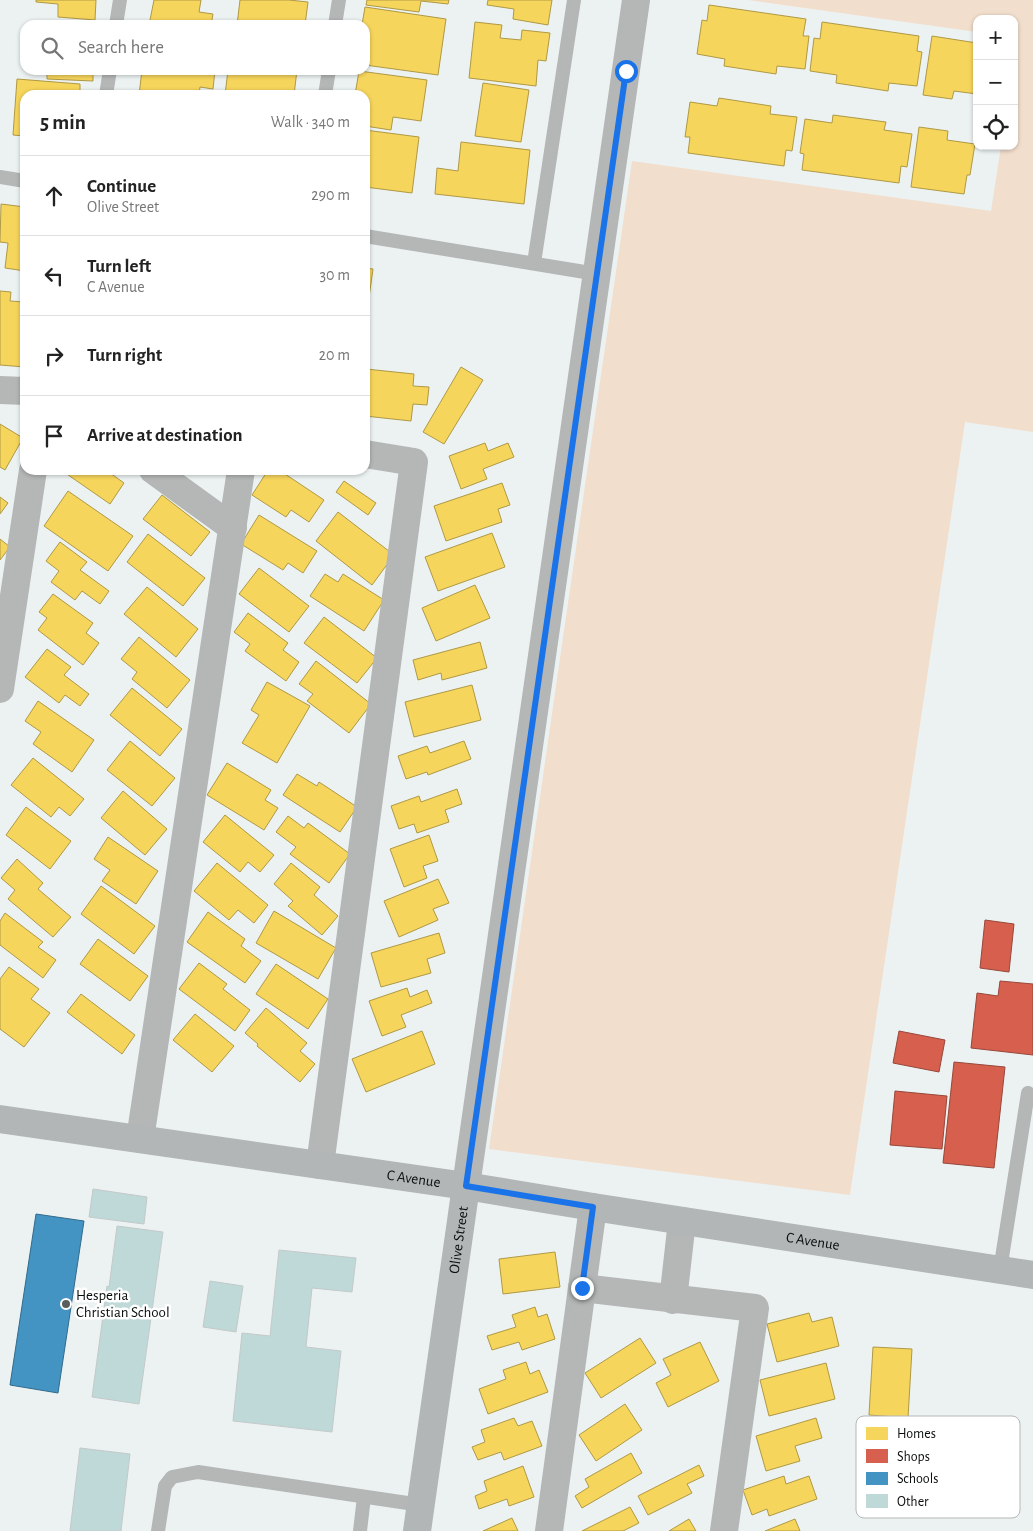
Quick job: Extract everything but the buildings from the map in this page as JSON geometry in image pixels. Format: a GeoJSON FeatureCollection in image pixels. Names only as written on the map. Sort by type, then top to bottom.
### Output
{"type":"FeatureCollection","features":[{"type":"Feature","properties":{"kind":"street","name":"Olive Street"},"geometry":{"type":"LineString","coordinates":[[419,1518],[636,0]]}},
{"type":"Feature","properties":{"kind":"street"},"geometry":{"type":"LineString","coordinates":[[0,390],[20,391]]}},
{"type":"Feature","properties":{"kind":"street"},"geometry":{"type":"LineString","coordinates":[[320,1165],[414,462],[370,455]]}},
{"type":"Feature","properties":{"kind":"street"},"geometry":{"type":"LineString","coordinates":[[0,689],[32,475]]}},
{"type":"Feature","properties":{"kind":"street"},"geometry":{"type":"LineString","coordinates":[[160,475],[233,528]]}},
{"type":"Feature","properties":{"kind":"street"},"geometry":{"type":"LineString","coordinates":[[140,1139],[240,475]]}},
{"type":"Feature","properties":{"kind":"street","name":"C Avenue"},"geometry":{"type":"LineString","coordinates":[[0,1119],[466,1186],[1033,1275]]}},
{"type":"Feature","properties":{"kind":"street"},"geometry":{"type":"LineString","coordinates":[[549,1531],[593,1207]]}},
{"type":"Feature","properties":{"kind":"street"},"geometry":{"type":"LineString","coordinates":[[673,1300],[682,1221]]}},
{"type":"Feature","properties":{"kind":"street"},"geometry":{"type":"LineString","coordinates":[[582,1288],[755,1308],[724,1531]]}},
{"type":"Feature","properties":{"kind":"lane"},"geometry":{"type":"LineString","coordinates":[[117,20],[120,0]]}},
{"type":"Feature","properties":{"kind":"lane"},"geometry":{"type":"LineString","coordinates":[[336,20],[339,0]]}},
{"type":"Feature","properties":{"kind":"lane"},"geometry":{"type":"LineString","coordinates":[[534,264],[574,0]]}},
{"type":"Feature","properties":{"kind":"lane"},"geometry":{"type":"LineString","coordinates":[[107,90],[109,75]]}},
{"type":"Feature","properties":{"kind":"lane"},"geometry":{"type":"LineString","coordinates":[[326,90],[328,75]]}},
{"type":"Feature","properties":{"kind":"lane"},"geometry":{"type":"LineString","coordinates":[[0,177],[20,180]]}},
{"type":"Feature","properties":{"kind":"lane"},"geometry":{"type":"LineString","coordinates":[[370,237],[597,274]]}},
{"type":"Feature","properties":{"kind":"lane"},"geometry":{"type":"LineString","coordinates":[[1000,1270],[1028,1093]]}},
{"type":"Feature","properties":{"kind":"lane"},"geometry":{"type":"LineString","coordinates":[[158,1531],[165,1486],[172,1477],[198,1472],[364,1497],[419,1518]]}},
{"type":"Feature","properties":{"kind":"lane"},"geometry":{"type":"LineString","coordinates":[[360,1531],[364,1497]]}},
{"type":"Feature","properties":{"kind":"shaded area"},"geometry":{"type":"Polygon","coordinates":[[[748,0],[1033,0],[1033,432],[965,422],[850,1195],[489,1149],[632,161],[991,211],[1000,150],[1018,150],[1018,15],[973,15],[973,31],[748,0]]]}},
{"type":"Feature","properties":{"kind":"place","name":"Hesperia Christian School"},"geometry":{"type":"Point","coordinates":[66,1304]}},
{"type":"Feature","properties":{"kind":"route"},"geometry":{"type":"LineString","coordinates":[[582,1288],[593,1207],[466,1186],[626,71]]}}]}
